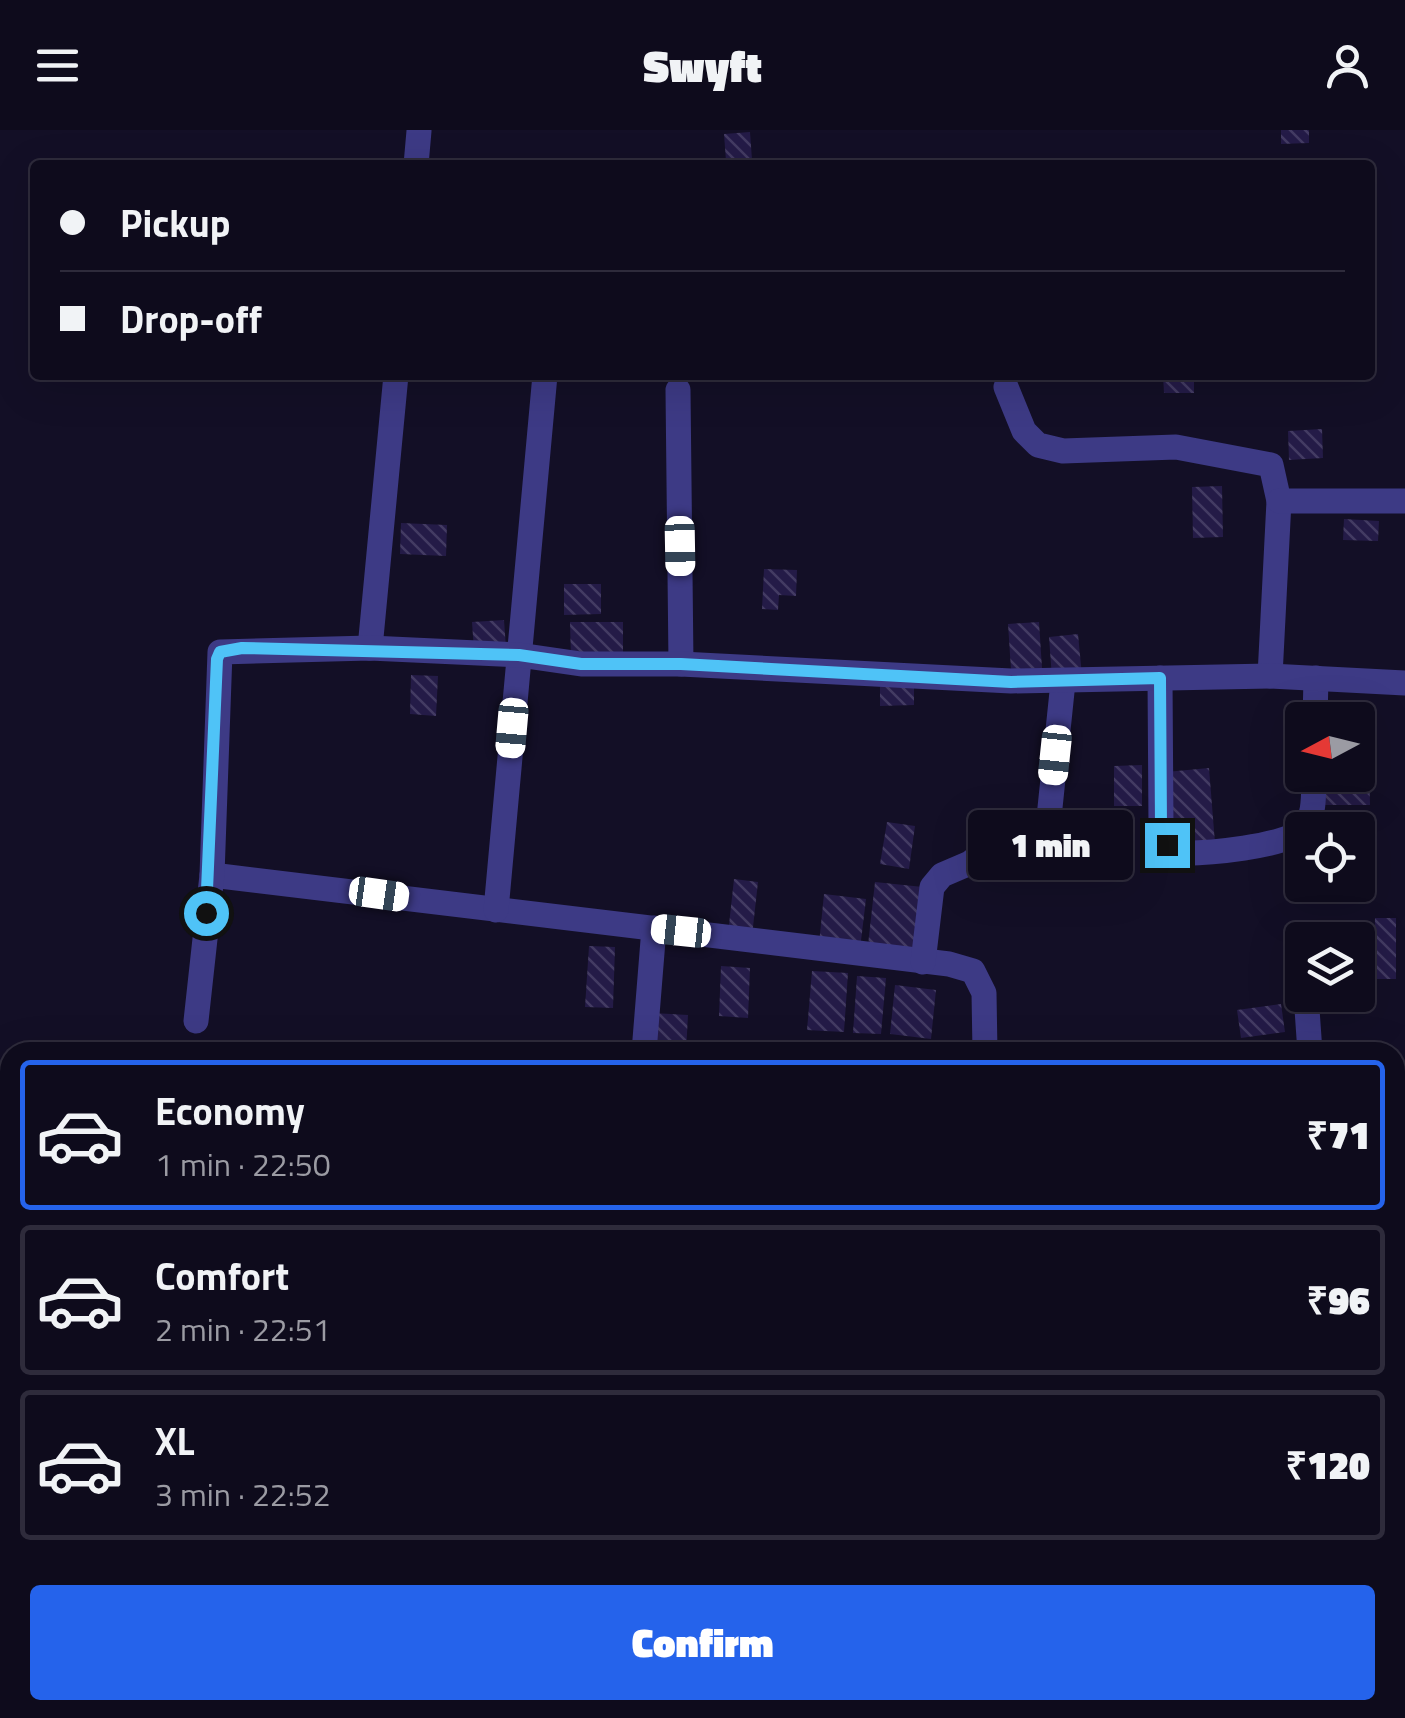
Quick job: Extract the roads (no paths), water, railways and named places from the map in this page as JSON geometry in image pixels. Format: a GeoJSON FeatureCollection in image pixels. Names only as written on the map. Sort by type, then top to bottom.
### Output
{"type":"FeatureCollection","features":[{"type":"Feature","properties":{"kind":"street"},"geometry":{"type":"LineString","coordinates":[[416,160],[419,131]]}},
{"type":"Feature","properties":{"kind":"street"},"geometry":{"type":"LineString","coordinates":[[370,648],[396,380]]}},
{"type":"Feature","properties":{"kind":"street"},"geometry":{"type":"LineString","coordinates":[[496,910],[545,380]]}},
{"type":"Feature","properties":{"kind":"street"},"geometry":{"type":"LineString","coordinates":[[1006,387],[1024,431],[1038,445],[1063,451],[1176,447],[1257,459],[1271,465],[1279,501],[1270,676]]}},
{"type":"Feature","properties":{"kind":"street"},"geometry":{"type":"LineString","coordinates":[[678,390],[681,664]]}},
{"type":"Feature","properties":{"kind":"street"},"geometry":{"type":"LineString","coordinates":[[1279,501],[1405,501]]}},
{"type":"Feature","properties":{"kind":"street"},"geometry":{"type":"LineString","coordinates":[[196,1021],[212,875],[218,654],[242,648],[370,648],[519,655],[581,664],[681,664],[1063,682],[1270,676],[1405,682]]}},
{"type":"Feature","properties":{"kind":"street"},"geometry":{"type":"LineString","coordinates":[[1160,678],[1161,826],[1167,845],[1178,852],[1288,839],[1305,828],[1313,792]]}},
{"type":"Feature","properties":{"kind":"street"},"geometry":{"type":"LineString","coordinates":[[1315,702],[1316,678]]}},
{"type":"Feature","properties":{"kind":"street"},"geometry":{"type":"LineString","coordinates":[[923,962],[932,887],[942,875],[970,863],[992,846],[1039,841],[1048,827],[1063,682]]}},
{"type":"Feature","properties":{"kind":"street"},"geometry":{"type":"LineString","coordinates":[[212,875],[973,971],[984,992],[985,1042]]}},
{"type":"Feature","properties":{"kind":"street"},"geometry":{"type":"LineString","coordinates":[[645,1042],[654,928]]}},
{"type":"Feature","properties":{"kind":"street"},"geometry":{"type":"LineString","coordinates":[[1307,1012],[1309,1042]]}}]}
